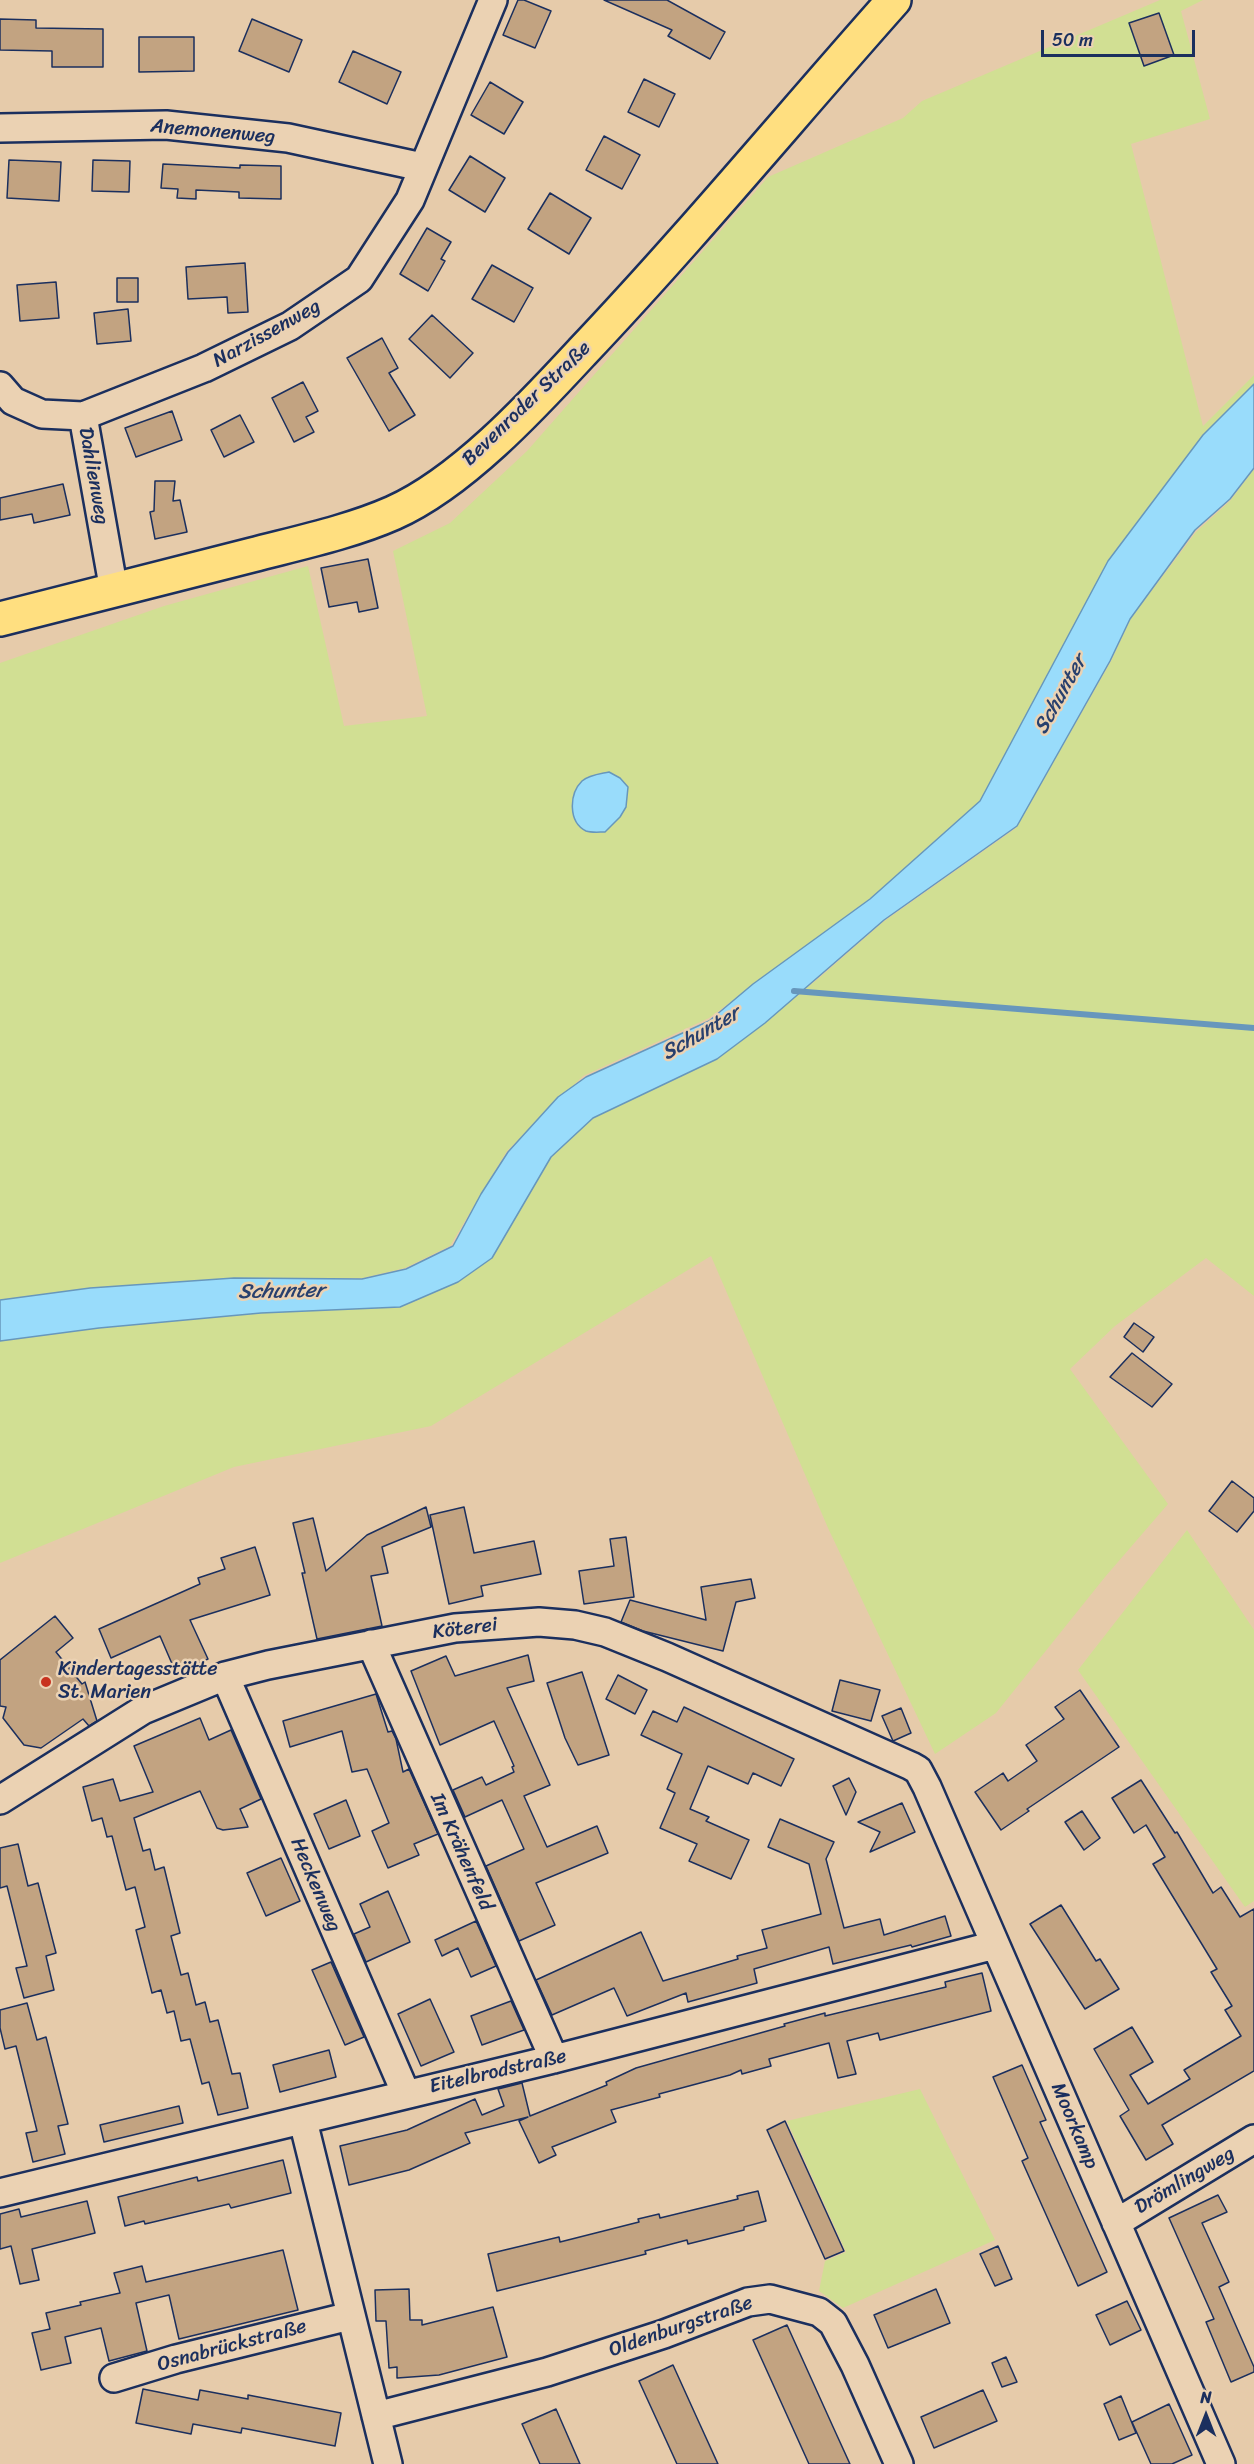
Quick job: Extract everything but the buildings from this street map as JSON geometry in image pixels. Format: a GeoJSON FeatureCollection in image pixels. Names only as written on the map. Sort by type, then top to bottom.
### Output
{"type":"FeatureCollection","features":[{"type":"Feature","properties":{"kind":"main road","name":"Bevenroder Straße"},"geometry":{"type":"LineString","coordinates":[[0,619],[309,540],[393,513],[449,479],[528,410],[635,296],[894,0]]}},
{"type":"Feature","properties":{"kind":"street","name":"Narzissenweg"},"geometry":{"type":"LineString","coordinates":[[82,416],[204,368],[290,326],[359,279],[410,200],[493,0]]}},
{"type":"Feature","properties":{"kind":"street","name":"Anemonenweg"},"geometry":{"type":"LineString","coordinates":[[0,128],[166,125],[288,138],[422,167]]}},
{"type":"Feature","properties":{"kind":"street","name":"Dahlienweg"},"geometry":{"type":"LineString","coordinates":[[0,386],[13,401],[42,414],[82,416],[114,591]]}},
{"type":"Feature","properties":{"kind":"street","name":"Köterei"},"geometry":{"type":"LineString","coordinates":[[0,1800],[143,1710],[225,1676],[455,1628],[530,1622],[575,1625],[605,1632],[667,1657],[911,1766],[918,1770],[927,1787]]}},
{"type":"Feature","properties":{"kind":"street","name":"Im Krähenfeld"},"geometry":{"type":"LineString","coordinates":[[371,1644],[554,2059]]}},
{"type":"Feature","properties":{"kind":"street","name":"Heckenweg"},"geometry":{"type":"LineString","coordinates":[[225,1676],[406,2094]]}},
{"type":"Feature","properties":{"kind":"street","name":"Moorkamp"},"geometry":{"type":"LineString","coordinates":[[927,1787],[1221,2464]]}},
{"type":"Feature","properties":{"kind":"street","name":"Eitelbrodstraße"},"geometry":{"type":"LineString","coordinates":[[0,2193],[554,2059],[995,1945]]}},
{"type":"Feature","properties":{"kind":"street"},"geometry":{"type":"LineString","coordinates":[[303,2121],[388,2464]]}},
{"type":"Feature","properties":{"kind":"street","name":"Drömlingweg"},"geometry":{"type":"LineString","coordinates":[[1116,2223],[1254,2139]]}},
{"type":"Feature","properties":{"kind":"street","name":"Oldenburgstraße"},"geometry":{"type":"LineString","coordinates":[[376,2416],[547,2372],[664,2334],[748,2302],[770,2299],[819,2312],[833,2323],[855,2365],[899,2464]]}},
{"type":"Feature","properties":{"kind":"street","name":"Osnabrückstraße"},"geometry":{"type":"LineString","coordinates":[[114,2378],[185,2357],[350,2316]]}},
{"type":"Feature","properties":{"kind":"green space"},"geometry":{"type":"Polygon","coordinates":[[[1160,0],[1203,0],[1181,11],[1210,119],[1131,144],[1203,426],[1254,375],[1254,384],[1203,435],[1108,561],[980,801],[870,899],[709,1018],[583,1076],[507,1151],[450,1246],[405,1268],[363,1278],[234,1279],[90,1288],[0,1300],[0,663],[164,606],[308,566],[344,726],[427,716],[393,551],[450,523],[527,451],[768,177],[903,118],[922,101],[1160,0]]]}},
{"type":"Feature","properties":{"kind":"green space"},"geometry":{"type":"Polygon","coordinates":[[[1254,469],[1254,1296],[1206,1258],[1115,1326],[1070,1369],[1168,1504],[1105,1577],[996,1713],[935,1754],[828,1528],[711,1256],[431,1426],[234,1467],[0,1563],[0,1341],[99,1328],[261,1313],[400,1307],[458,1282],[492,1258],[551,1157],[593,1118],[717,1059],[819,978],[883,922],[1016,828],[1111,661],[1131,618],[1196,532],[1230,501],[1254,469]]]}},
{"type":"Feature","properties":{"kind":"green space"},"geometry":{"type":"Polygon","coordinates":[[[1187,1530],[1254,1630],[1254,1901],[1245,1907],[1078,1670],[1187,1530]]]}},
{"type":"Feature","properties":{"kind":"green space"},"geometry":{"type":"Polygon","coordinates":[[[920,2089],[995,2240],[843,2308],[819,2291],[825,2261],[846,2252],[787,2121],[920,2089]]]}},
{"type":"Feature","properties":{"kind":"water","name":"Schunter"},"geometry":{"type":"Polygon","coordinates":[[[1254,384],[1254,468],[1230,499],[1195,530],[1130,619],[1110,661],[1017,826],[884,920],[765,1023],[717,1059],[593,1118],[551,1157],[492,1258],[458,1282],[400,1307],[261,1313],[99,1328],[0,1341],[0,1300],[90,1288],[234,1278],[362,1279],[406,1269],[453,1246],[481,1194],[508,1152],[558,1097],[586,1077],[709,1021],[753,984],[870,899],[980,801],[1108,561],[1203,435],[1254,384]]]}},
{"type":"Feature","properties":{"kind":"water"},"geometry":{"type":"Polygon","coordinates":[[[609,772],[620,778],[628,787],[626,807],[620,817],[605,832],[586,831],[580,827],[573,815],[575,793],[585,779],[609,772]]]}},
{"type":"Feature","properties":{"kind":"waterway"},"geometry":{"type":"LineString","coordinates":[[794,991],[1254,1028]]}},
{"type":"Feature","properties":{"kind":"place","name":"Kindertagesstätte St. Marien"},"geometry":{"type":"Point","coordinates":[46,1682]}}]}
